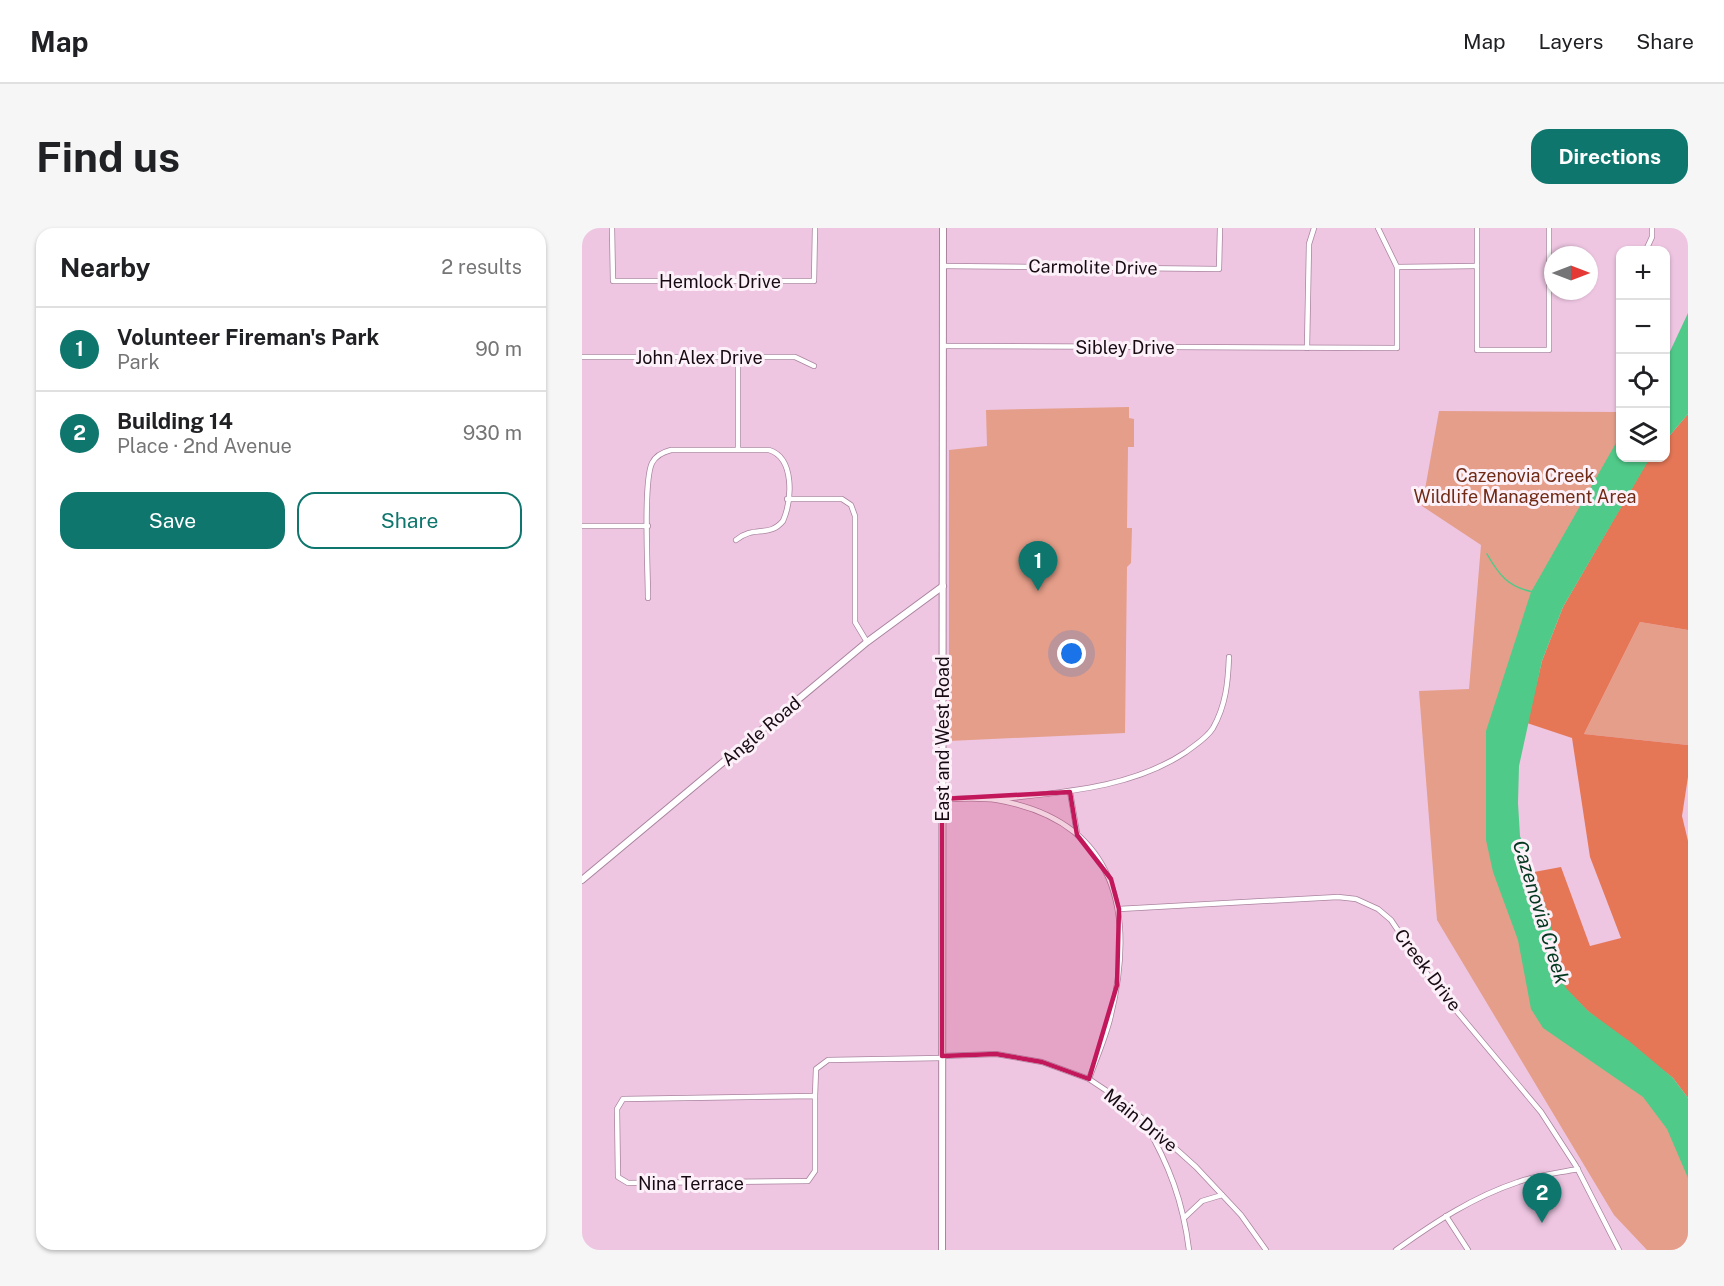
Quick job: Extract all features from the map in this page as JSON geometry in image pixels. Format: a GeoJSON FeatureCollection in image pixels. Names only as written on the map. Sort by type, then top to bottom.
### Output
{"type":"FeatureCollection","features":[{"type":"Feature","properties":{"kind":"street","name":"Hemlock Drive"},"geometry":{"type":"LineString","coordinates":[[612,228],[613,281],[814,280],[815,228]]}},
{"type":"Feature","properties":{"kind":"street","name":"East and West Road"},"geometry":{"type":"LineString","coordinates":[[942,1250],[943,228]]}},
{"type":"Feature","properties":{"kind":"street","name":"Carmolite Drive"},"geometry":{"type":"LineString","coordinates":[[943,266],[1219,269],[1220,228]]}},
{"type":"Feature","properties":{"kind":"street"},"geometry":{"type":"LineString","coordinates":[[1307,348],[1309,244],[1314,228]]}},
{"type":"Feature","properties":{"kind":"street"},"geometry":{"type":"LineString","coordinates":[[1378,228],[1397,267],[1477,266]]}},
{"type":"Feature","properties":{"kind":"street"},"geometry":{"type":"LineString","coordinates":[[1477,228],[1477,350],[1550,350],[1549,228]]}},
{"type":"Feature","properties":{"kind":"street"},"geometry":{"type":"LineString","coordinates":[[1648,246],[1652,237],[1652,228]]}},
{"type":"Feature","properties":{"kind":"street","name":"Sibley Drive"},"geometry":{"type":"LineString","coordinates":[[943,345],[1397,348],[1397,267]]}},
{"type":"Feature","properties":{"kind":"street","name":"John Alex Drive"},"geometry":{"type":"LineString","coordinates":[[582,357],[795,357],[814,366]]}},
{"type":"Feature","properties":{"kind":"street"},"geometry":{"type":"LineString","coordinates":[[738,358],[738,449]]}},
{"type":"Feature","properties":{"kind":"street"},"geometry":{"type":"LineString","coordinates":[[648,598],[648,484],[652,464],[657,456],[671,450],[738,449],[778,452],[787,465],[785,517],[780,525],[771,530],[746,531],[736,540]]}},
{"type":"Feature","properties":{"kind":"street"},"geometry":{"type":"LineString","coordinates":[[787,499],[842,499],[851,505],[855,516],[855,622],[867,642]]}},
{"type":"Feature","properties":{"kind":"street"},"geometry":{"type":"LineString","coordinates":[[582,526],[648,526]]}},
{"type":"Feature","properties":{"kind":"street","name":"Angle Road"},"geometry":{"type":"LineString","coordinates":[[582,880],[867,642],[943,586]]}},
{"type":"Feature","properties":{"kind":"street"},"geometry":{"type":"LineString","coordinates":[[942,799],[995,800],[1070,792],[1130,778],[1170,762],[1199,743],[1212,730],[1224,704],[1228,657]]}},
{"type":"Feature","properties":{"kind":"street"},"geometry":{"type":"LineString","coordinates":[[1070,792],[1077,835]]}},
{"type":"Feature","properties":{"kind":"street"},"geometry":{"type":"LineString","coordinates":[[995,800],[1030,808],[1066,825],[1088,843],[1111,879],[1119,909],[1117,985],[1109,1022],[1089,1079]]}},
{"type":"Feature","properties":{"kind":"street","name":"Creek Drive"},"geometry":{"type":"LineString","coordinates":[[1119,909],[1338,897],[1356,900],[1378,909],[1391,920],[1434,984],[1541,1112],[1578,1169],[1619,1250]]}},
{"type":"Feature","properties":{"kind":"street","name":"Main Drive"},"geometry":{"type":"LineString","coordinates":[[942,1057],[996,1054],[1042,1062],[1089,1079],[1125,1102],[1143,1121],[1158,1131],[1222,1195],[1266,1250]]}},
{"type":"Feature","properties":{"kind":"street","name":"Nina Terrace"},"geometry":{"type":"LineString","coordinates":[[815,1096],[623,1099],[617,1109],[618,1177],[628,1183],[808,1181],[815,1171],[816,1069],[828,1060],[942,1057]]}},
{"type":"Feature","properties":{"kind":"street"},"geometry":{"type":"LineString","coordinates":[[1143,1121],[1167,1161],[1185,1217],[1189,1250]]}},
{"type":"Feature","properties":{"kind":"street"},"geometry":{"type":"LineString","coordinates":[[1396,1250],[1475,1198],[1521,1181],[1578,1169]]}},
{"type":"Feature","properties":{"kind":"street"},"geometry":{"type":"LineString","coordinates":[[1185,1217],[1202,1201],[1222,1195]]}},
{"type":"Feature","properties":{"kind":"street"},"geometry":{"type":"LineString","coordinates":[[1446,1216],[1468,1250]]}},
{"type":"Feature","properties":{"kind":"highlighted area"},"geometry":{"type":"Polygon","coordinates":[[[1070,792],[1077,835],[1111,879],[1119,909],[1117,985],[1089,1079],[1042,1062],[996,1054],[942,1056],[942,799],[1070,792]]]}},
{"type":"Feature","properties":{"kind":"green space"},"geometry":{"type":"Polygon","coordinates":[[[1129,407],[1129,418],[1134,419],[1134,447],[1128,447],[1127,528],[1132,528],[1131,563],[1127,567],[1125,733],[949,741],[949,450],[987,446],[986,410],[1129,407]]]}},
{"type":"Feature","properties":{"kind":"green space","name":"Cazenovia Creek Wildlife Management Area"},"geometry":{"type":"Polygon","coordinates":[[[1439,411],[1616,412],[1618,462],[1546,591],[1501,855],[1688,1134],[1688,1250],[1647,1250],[1614,1215],[1437,920],[1419,691],[1469,689],[1481,545],[1422,506],[1439,411]]]}},
{"type":"Feature","properties":{"kind":"green space"},"geometry":{"type":"Polygon","coordinates":[[[1640,622],[1688,630],[1688,745],[1584,734],[1640,622]]]}},
{"type":"Feature","properties":{"kind":"shaded area"},"geometry":{"type":"Polygon","coordinates":[[[1688,414],[1688,630],[1640,622],[1584,734],[1688,745],[1688,777],[1682,816],[1688,841],[1688,1098],[1673,1078],[1588,1011],[1565,988],[1559,975],[1558,956],[1534,872],[1561,867],[1590,946],[1621,938],[1590,857],[1572,738],[1527,723],[1542,661],[1563,607],[1647,462],[1670,462],[1670,435],[1688,414]]]}},
{"type":"Feature","properties":{"kind":"water"},"geometry":{"type":"Polygon","coordinates":[[[1688,313],[1688,414],[1670,435],[1670,354],[1688,313]]]}},
{"type":"Feature","properties":{"kind":"water","name":"Cazenovia Creek"},"geometry":{"type":"Polygon","coordinates":[[[1616,443],[1616,462],[1648,462],[1563,607],[1542,661],[1519,766],[1518,803],[1520,836],[1546,907],[1558,956],[1559,975],[1566,988],[1588,1011],[1629,1041],[1673,1078],[1688,1098],[1688,1178],[1667,1129],[1643,1097],[1543,1028],[1531,1009],[1518,940],[1493,872],[1486,840],[1486,731],[1531,592],[1616,443]]]}},
{"type":"Feature","properties":{"kind":"waterway"},"geometry":{"type":"LineString","coordinates":[[1487,554],[1505,579],[1517,587],[1533,592]]}},
{"type":"Feature","properties":{"kind":"place","name":"Volunteer Fireman's Park"},"geometry":{"type":"Point","coordinates":[1038,591]}},
{"type":"Feature","properties":{"kind":"place","name":"Building 14"},"geometry":{"type":"Point","coordinates":[1542,1223]}}]}
